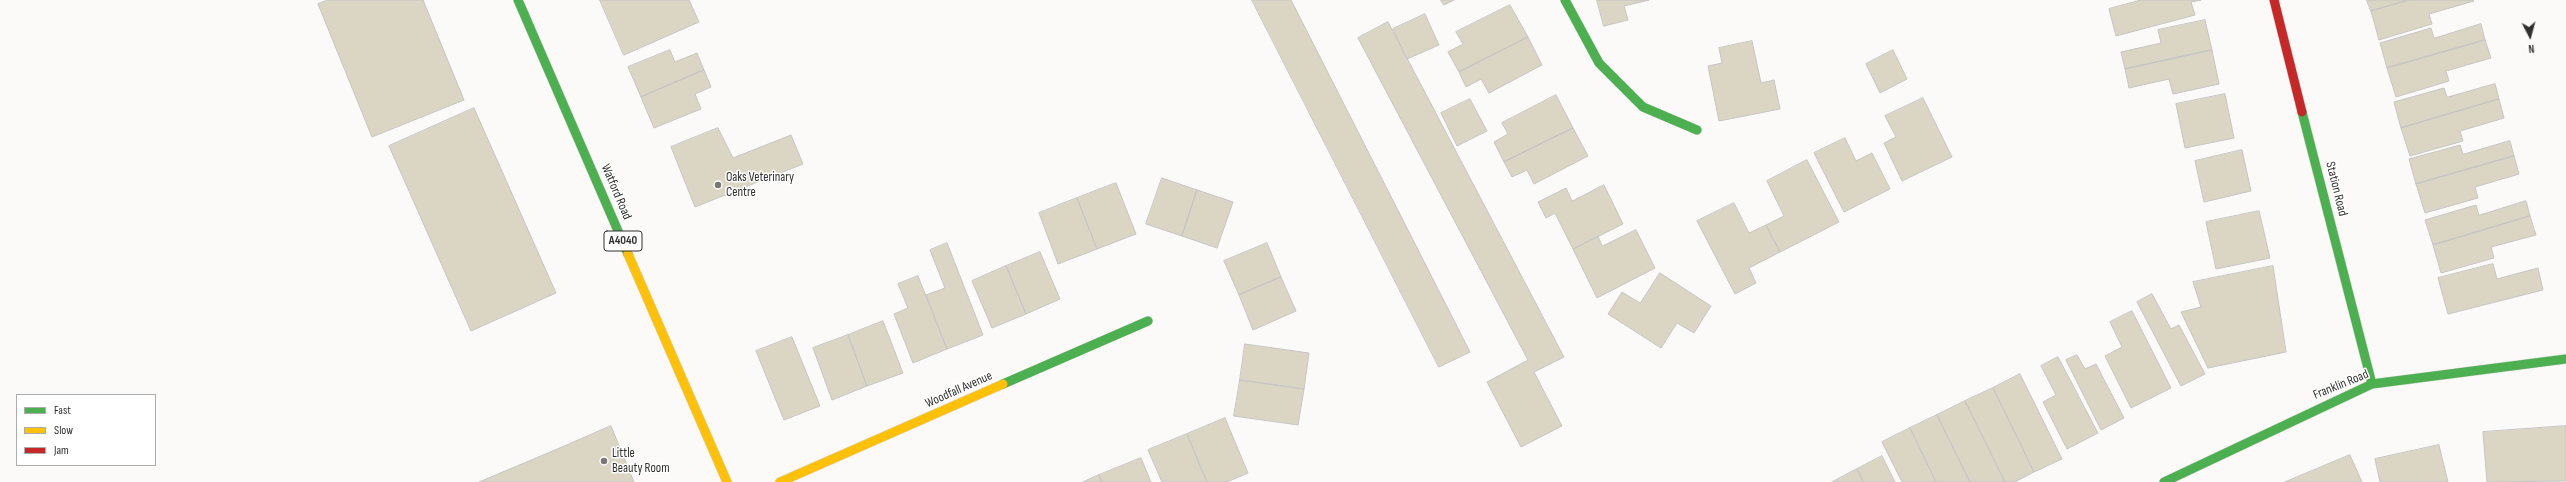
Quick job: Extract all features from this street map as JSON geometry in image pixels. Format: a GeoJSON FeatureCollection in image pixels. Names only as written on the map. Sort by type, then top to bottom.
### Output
{"type":"FeatureCollection","features":[{"type":"Feature","properties":{"kind":"main road","name":"Watford Road"},"geometry":{"type":"LineString","coordinates":[[518,0],[727,482]]}},
{"type":"Feature","properties":{"kind":"main road"},"geometry":{"type":"LineString","coordinates":[[1565,0],[1599,63],[1610,74],[1643,106],[1697,130]]}},
{"type":"Feature","properties":{"kind":"main road","name":"Station Road"},"geometry":{"type":"LineString","coordinates":[[2274,0],[2372,384]]}},
{"type":"Feature","properties":{"kind":"main road","name":"Woodfall Avenue"},"geometry":{"type":"LineString","coordinates":[[780,482],[1148,321]]}},
{"type":"Feature","properties":{"kind":"main road","name":"Franklin Road"},"geometry":{"type":"LineString","coordinates":[[2164,482],[2372,384],[2566,359]]}},
{"type":"Feature","properties":{"kind":"building"},"geometry":{"type":"Polygon","coordinates":[[[328,0],[423,0],[464,100],[372,137],[318,4],[328,0]]]}},
{"type":"Feature","properties":{"kind":"building"},"geometry":{"type":"Polygon","coordinates":[[[600,0],[689,0],[699,22],[624,55],[600,0]]]}},
{"type":"Feature","properties":{"kind":"building"},"geometry":{"type":"Polygon","coordinates":[[[1252,0],[1291,0],[1470,352],[1439,367],[1252,0]]]}},
{"type":"Feature","properties":{"kind":"building"},"geometry":{"type":"Polygon","coordinates":[[[1441,0],[1454,0],[1444,5],[1441,0]]]}},
{"type":"Feature","properties":{"kind":"building"},"geometry":{"type":"Polygon","coordinates":[[[1597,0],[1649,0],[1624,6],[1628,20],[1604,26],[1597,0]]]}},
{"type":"Feature","properties":{"kind":"building"},"geometry":{"type":"Polygon","coordinates":[[[2141,0],[2201,0],[2191,2],[2195,15],[2116,36],[2109,9],[2141,0]]]}},
{"type":"Feature","properties":{"kind":"building"},"geometry":{"type":"Polygon","coordinates":[[[2367,0],[2409,0],[2371,11],[2367,0]]]}},
{"type":"Feature","properties":{"kind":"building"},"geometry":{"type":"Polygon","coordinates":[[[2409,0],[2474,1],[2429,14],[2432,24],[2379,40],[2371,11],[2409,0]]]}},
{"type":"Feature","properties":{"kind":"building"},"geometry":{"type":"Polygon","coordinates":[[[1510,5],[1528,37],[1459,72],[1448,52],[1463,44],[1456,32],[1510,5]]]}},
{"type":"Feature","properties":{"kind":"building"},"geometry":{"type":"Polygon","coordinates":[[[1425,14],[1439,45],[1407,59],[1393,29],[1425,14]]]}},
{"type":"Feature","properties":{"kind":"building"},"geometry":{"type":"Polygon","coordinates":[[[2205,20],[2212,50],[2125,69],[2121,52],[2161,43],[2158,30],[2205,20]]]}},
{"type":"Feature","properties":{"kind":"building"},"geometry":{"type":"Polygon","coordinates":[[[1388,22],[1564,357],[1534,372],[1562,426],[1521,447],[1487,382],[1528,360],[1358,38],[1388,22]]]}},
{"type":"Feature","properties":{"kind":"building"},"geometry":{"type":"Polygon","coordinates":[[[2481,24],[2485,40],[2387,68],[2380,43],[2431,28],[2434,38],[2481,24]]]}},
{"type":"Feature","properties":{"kind":"building"},"geometry":{"type":"Polygon","coordinates":[[[1528,37],[1542,65],[1489,93],[1481,79],[1466,87],[1459,72],[1528,37]]]}},
{"type":"Feature","properties":{"kind":"building"},"geometry":{"type":"Polygon","coordinates":[[[2485,40],[2491,58],[2446,71],[2449,81],[2396,97],[2387,68],[2485,40]]]}},
{"type":"Feature","properties":{"kind":"building"},"geometry":{"type":"Polygon","coordinates":[[[1752,41],[1761,83],[1774,80],[1780,109],[1719,121],[1708,66],[1722,63],[1719,48],[1752,41]]]}},
{"type":"Feature","properties":{"kind":"building"},"geometry":{"type":"Polygon","coordinates":[[[670,50],[675,62],[697,53],[704,70],[641,97],[628,67],[670,50]]]}},
{"type":"Feature","properties":{"kind":"building"},"geometry":{"type":"Polygon","coordinates":[[[1893,50],[1907,79],[1880,93],[1866,64],[1893,50]]]}},
{"type":"Feature","properties":{"kind":"building"},"geometry":{"type":"Polygon","coordinates":[[[2212,50],[2219,84],[2173,94],[2169,79],[2129,88],[2125,69],[2212,50]]]}},
{"type":"Feature","properties":{"kind":"building"},"geometry":{"type":"Polygon","coordinates":[[[704,70],[711,87],[695,94],[701,109],[654,128],[641,97],[704,70]]]}},
{"type":"Feature","properties":{"kind":"building"},"geometry":{"type":"Polygon","coordinates":[[[2495,84],[2499,99],[2401,128],[2394,102],[2444,88],[2447,97],[2495,84]]]}},
{"type":"Feature","properties":{"kind":"building"},"geometry":{"type":"Polygon","coordinates":[[[2225,94],[2234,138],[2185,148],[2176,104],[2225,94]]]}},
{"type":"Feature","properties":{"kind":"building"},"geometry":{"type":"Polygon","coordinates":[[[1556,95],[1573,128],[1504,162],[1494,142],[1508,134],[1502,123],[1556,95]]]}},
{"type":"Feature","properties":{"kind":"building"},"geometry":{"type":"Polygon","coordinates":[[[1923,98],[1952,157],[1902,181],[1884,143],[1896,137],[1885,116],[1923,98]]]}},
{"type":"Feature","properties":{"kind":"building"},"geometry":{"type":"Polygon","coordinates":[[[1470,99],[1487,131],[1457,146],[1441,113],[1470,99]]]}},
{"type":"Feature","properties":{"kind":"building"},"geometry":{"type":"Polygon","coordinates":[[[2499,99],[2504,118],[2460,131],[2463,141],[2410,156],[2401,128],[2499,99]]]}},
{"type":"Feature","properties":{"kind":"building"},"geometry":{"type":"Polygon","coordinates":[[[474,108],[556,293],[471,331],[389,146],[474,108]]]}},
{"type":"Feature","properties":{"kind":"building","name":"Oaks Veterinary Centre"},"geometry":{"type":"Polygon","coordinates":[[[718,128],[733,158],[791,135],[803,164],[695,207],[671,147],[718,128]]]}},
{"type":"Feature","properties":{"kind":"building"},"geometry":{"type":"Polygon","coordinates":[[[1573,128],[1588,156],[1534,184],[1527,170],[1512,177],[1504,162],[1573,128]]]}},
{"type":"Feature","properties":{"kind":"building"},"geometry":{"type":"Polygon","coordinates":[[[1845,138],[1856,161],[1872,153],[1890,189],[1844,212],[1814,153],[1845,138]]]}},
{"type":"Feature","properties":{"kind":"building"},"geometry":{"type":"Polygon","coordinates":[[[2510,141],[2514,156],[2416,184],[2409,159],[2460,145],[2463,154],[2510,141]]]}},
{"type":"Feature","properties":{"kind":"building"},"geometry":{"type":"Polygon","coordinates":[[[2242,150],[2251,191],[2204,202],[2195,161],[2242,150]]]}},
{"type":"Feature","properties":{"kind":"building"},"geometry":{"type":"Polygon","coordinates":[[[2514,156],[2519,174],[2475,187],[2478,198],[2425,213],[2416,184],[2514,156]]]}},
{"type":"Feature","properties":{"kind":"building"},"geometry":{"type":"Polygon","coordinates":[[[1807,160],[1839,222],[1780,252],[1766,225],[1784,216],[1767,181],[1807,160]]]}},
{"type":"Feature","properties":{"kind":"building"},"geometry":{"type":"Polygon","coordinates":[[[1162,178],[1197,190],[1182,236],[1146,224],[1162,178]]]}},
{"type":"Feature","properties":{"kind":"building"},"geometry":{"type":"Polygon","coordinates":[[[1116,183],[1136,234],[1097,249],[1077,198],[1116,183]]]}},
{"type":"Feature","properties":{"kind":"building"},"geometry":{"type":"Polygon","coordinates":[[[1604,185],[1623,224],[1573,249],[1555,213],[1546,218],[1538,202],[1566,188],[1572,201],[1604,185]]]}},
{"type":"Feature","properties":{"kind":"building"},"geometry":{"type":"Polygon","coordinates":[[[1197,190],[1233,202],[1217,248],[1182,236],[1197,190]]]}},
{"type":"Feature","properties":{"kind":"building"},"geometry":{"type":"Polygon","coordinates":[[[1077,198],[1097,249],[1058,264],[1039,213],[1077,198]]]}},
{"type":"Feature","properties":{"kind":"building"},"geometry":{"type":"Polygon","coordinates":[[[2526,201],[2530,216],[2433,245],[2425,220],[2476,205],[2479,215],[2526,201]]]}},
{"type":"Feature","properties":{"kind":"building"},"geometry":{"type":"Polygon","coordinates":[[[1734,203],[1749,233],[1766,225],[1780,252],[1749,268],[1756,283],[1735,294],[1697,221],[1734,203]]]}},
{"type":"Feature","properties":{"kind":"building"},"geometry":{"type":"Polygon","coordinates":[[[2259,211],[2270,258],[2216,269],[2206,222],[2259,211]]]}},
{"type":"Feature","properties":{"kind":"building"},"geometry":{"type":"Polygon","coordinates":[[[2530,216],[2536,235],[2491,247],[2494,258],[2441,273],[2433,245],[2530,216]]]}},
{"type":"Feature","properties":{"kind":"building"},"geometry":{"type":"Polygon","coordinates":[[[1636,230],[1655,268],[1597,298],[1573,249],[1598,236],[1602,246],[1636,230]]]}},
{"type":"Feature","properties":{"kind":"building"},"geometry":{"type":"Polygon","coordinates":[[[947,243],[983,335],[947,349],[926,295],[945,288],[930,250],[947,243]]]}},
{"type":"Feature","properties":{"kind":"building"},"geometry":{"type":"Polygon","coordinates":[[[1267,243],[1281,277],[1239,295],[1224,261],[1267,243]]]}},
{"type":"Feature","properties":{"kind":"building"},"geometry":{"type":"Polygon","coordinates":[[[1040,252],[1060,299],[1026,314],[1006,266],[1040,252]]]}},
{"type":"Feature","properties":{"kind":"building"},"geometry":{"type":"Polygon","coordinates":[[[2493,264],[2497,279],[2538,268],[2543,290],[2448,314],[2438,278],[2493,264]]]}},
{"type":"Feature","properties":{"kind":"building"},"geometry":{"type":"Polygon","coordinates":[[[1006,266],[1026,314],[992,328],[972,281],[1006,266]]]}},
{"type":"Feature","properties":{"kind":"building"},"geometry":{"type":"Polygon","coordinates":[[[2273,266],[2286,352],[2208,368],[2181,312],[2201,307],[2193,282],[2273,266]]]}},
{"type":"Feature","properties":{"kind":"building"},"geometry":{"type":"Polygon","coordinates":[[[1660,273],[1711,306],[1694,333],[1677,323],[1661,348],[1608,314],[1622,292],[1640,303],[1660,273]]]}},
{"type":"Feature","properties":{"kind":"building"},"geometry":{"type":"Polygon","coordinates":[[[918,276],[947,349],[913,363],[894,314],[908,308],[898,284],[918,276]]]}},
{"type":"Feature","properties":{"kind":"building"},"geometry":{"type":"Polygon","coordinates":[[[1281,277],[1296,311],[1253,330],[1239,295],[1281,277]]]}},
{"type":"Feature","properties":{"kind":"building"},"geometry":{"type":"Polygon","coordinates":[[[2152,294],[2171,329],[2179,325],[2205,374],[2181,386],[2137,302],[2152,294]]]}},
{"type":"Feature","properties":{"kind":"building"},"geometry":{"type":"Polygon","coordinates":[[[2132,311],[2171,388],[2131,408],[2105,356],[2122,347],[2110,322],[2132,311]]]}},
{"type":"Feature","properties":{"kind":"building"},"geometry":{"type":"Polygon","coordinates":[[[883,321],[903,373],[867,386],[848,335],[883,321]]]}},
{"type":"Feature","properties":{"kind":"building"},"geometry":{"type":"Polygon","coordinates":[[[848,335],[867,386],[832,400],[813,348],[848,335]]]}},
{"type":"Feature","properties":{"kind":"building"},"geometry":{"type":"Polygon","coordinates":[[[792,337],[820,406],[784,420],[756,351],[792,337]]]}},
{"type":"Feature","properties":{"kind":"building"},"geometry":{"type":"Polygon","coordinates":[[[1245,344],[1309,353],[1304,389],[1240,380],[1245,344]]]}},
{"type":"Feature","properties":{"kind":"building"},"geometry":{"type":"Polygon","coordinates":[[[2077,355],[2085,369],[2096,364],[2124,418],[2101,430],[2066,360],[2077,355]]]}},
{"type":"Feature","properties":{"kind":"building"},"geometry":{"type":"Polygon","coordinates":[[[2058,357],[2098,433],[2067,449],[2043,402],[2056,395],[2041,366],[2058,357]]]}},
{"type":"Feature","properties":{"kind":"building"},"geometry":{"type":"Polygon","coordinates":[[[2020,374],[2062,459],[2034,472],[1993,388],[2020,374]]]}},
{"type":"Feature","properties":{"kind":"building"},"geometry":{"type":"Polygon","coordinates":[[[1240,380],[1304,389],[1298,425],[1234,416],[1240,380]]]}},
{"type":"Feature","properties":{"kind":"building"},"geometry":{"type":"Polygon","coordinates":[[[1993,388],[2034,472],[2015,482],[2005,482],[1965,401],[1993,388]]]}},
{"type":"Feature","properties":{"kind":"building"},"geometry":{"type":"Polygon","coordinates":[[[1965,401],[2005,482],[1970,482],[1937,415],[1965,401]]]}},
{"type":"Feature","properties":{"kind":"building"},"geometry":{"type":"Polygon","coordinates":[[[1937,415],[1970,482],[1936,482],[1910,428],[1937,415]]]}},
{"type":"Feature","properties":{"kind":"building"},"geometry":{"type":"Polygon","coordinates":[[[1225,418],[1248,473],[1227,482],[1207,482],[1187,434],[1225,418]]]}},
{"type":"Feature","properties":{"kind":"building"},"geometry":{"type":"Polygon","coordinates":[[[611,426],[634,482],[479,482],[562,447],[611,426]]]}},
{"type":"Feature","properties":{"kind":"building"},"geometry":{"type":"Polygon","coordinates":[[[2566,426],[2566,481],[2487,482],[2483,432],[2566,426]]]}},
{"type":"Feature","properties":{"kind":"building"},"geometry":{"type":"Polygon","coordinates":[[[1910,428],[1936,482],[1902,482],[1882,442],[1910,428]]]}},
{"type":"Feature","properties":{"kind":"building"},"geometry":{"type":"Polygon","coordinates":[[[1187,434],[1207,482],[1162,482],[1148,450],[1187,434]]]}},
{"type":"Feature","properties":{"kind":"building"},"geometry":{"type":"Polygon","coordinates":[[[2439,445],[2448,482],[2380,482],[2375,459],[2439,445]]]}},
{"type":"Feature","properties":{"kind":"building"},"geometry":{"type":"Polygon","coordinates":[[[2350,455],[2362,482],[2285,482],[2350,455]]]}},
{"type":"Feature","properties":{"kind":"building"},"geometry":{"type":"Polygon","coordinates":[[[1882,456],[1895,482],[1863,482],[1857,469],[1882,456]]]}},
{"type":"Feature","properties":{"kind":"building"},"geometry":{"type":"Polygon","coordinates":[[[1141,458],[1151,482],[1102,482],[1099,475],[1141,458]]]}},
{"type":"Feature","properties":{"kind":"building"},"geometry":{"type":"Polygon","coordinates":[[[1857,469],[1863,482],[1832,482],[1857,469]]]}},
{"type":"Feature","properties":{"kind":"building"},"geometry":{"type":"Polygon","coordinates":[[[1099,475],[1102,482],[1083,482],[1099,475]]]}},
{"type":"Feature","properties":{"kind":"traffic: fast"},"geometry":{"type":"LineString","coordinates":[[518,0],[628,254]]}},
{"type":"Feature","properties":{"kind":"traffic: fast"},"geometry":{"type":"LineString","coordinates":[[1565,0],[1599,63],[1643,107],[1697,130]]}},
{"type":"Feature","properties":{"kind":"traffic: fast"},"geometry":{"type":"LineString","coordinates":[[2302,112],[2372,384]]}},
{"type":"Feature","properties":{"kind":"traffic: fast"},"geometry":{"type":"LineString","coordinates":[[1003,384],[1148,321]]}},
{"type":"Feature","properties":{"kind":"traffic: fast"},"geometry":{"type":"LineString","coordinates":[[2164,482],[2372,384],[2566,359]]}},
{"type":"Feature","properties":{"kind":"traffic: slow"},"geometry":{"type":"LineString","coordinates":[[628,254],[727,482]]}},
{"type":"Feature","properties":{"kind":"traffic: slow"},"geometry":{"type":"LineString","coordinates":[[780,482],[1003,384]]}},
{"type":"Feature","properties":{"kind":"traffic: jam"},"geometry":{"type":"LineString","coordinates":[[2274,0],[2302,112]]}},
{"type":"Feature","properties":{"kind":"place","name":"Oaks Veterinary Centre"},"geometry":{"type":"Point","coordinates":[718,185]}},
{"type":"Feature","properties":{"kind":"place","name":"Little Beauty Room"},"geometry":{"type":"Point","coordinates":[604,461]}}]}
